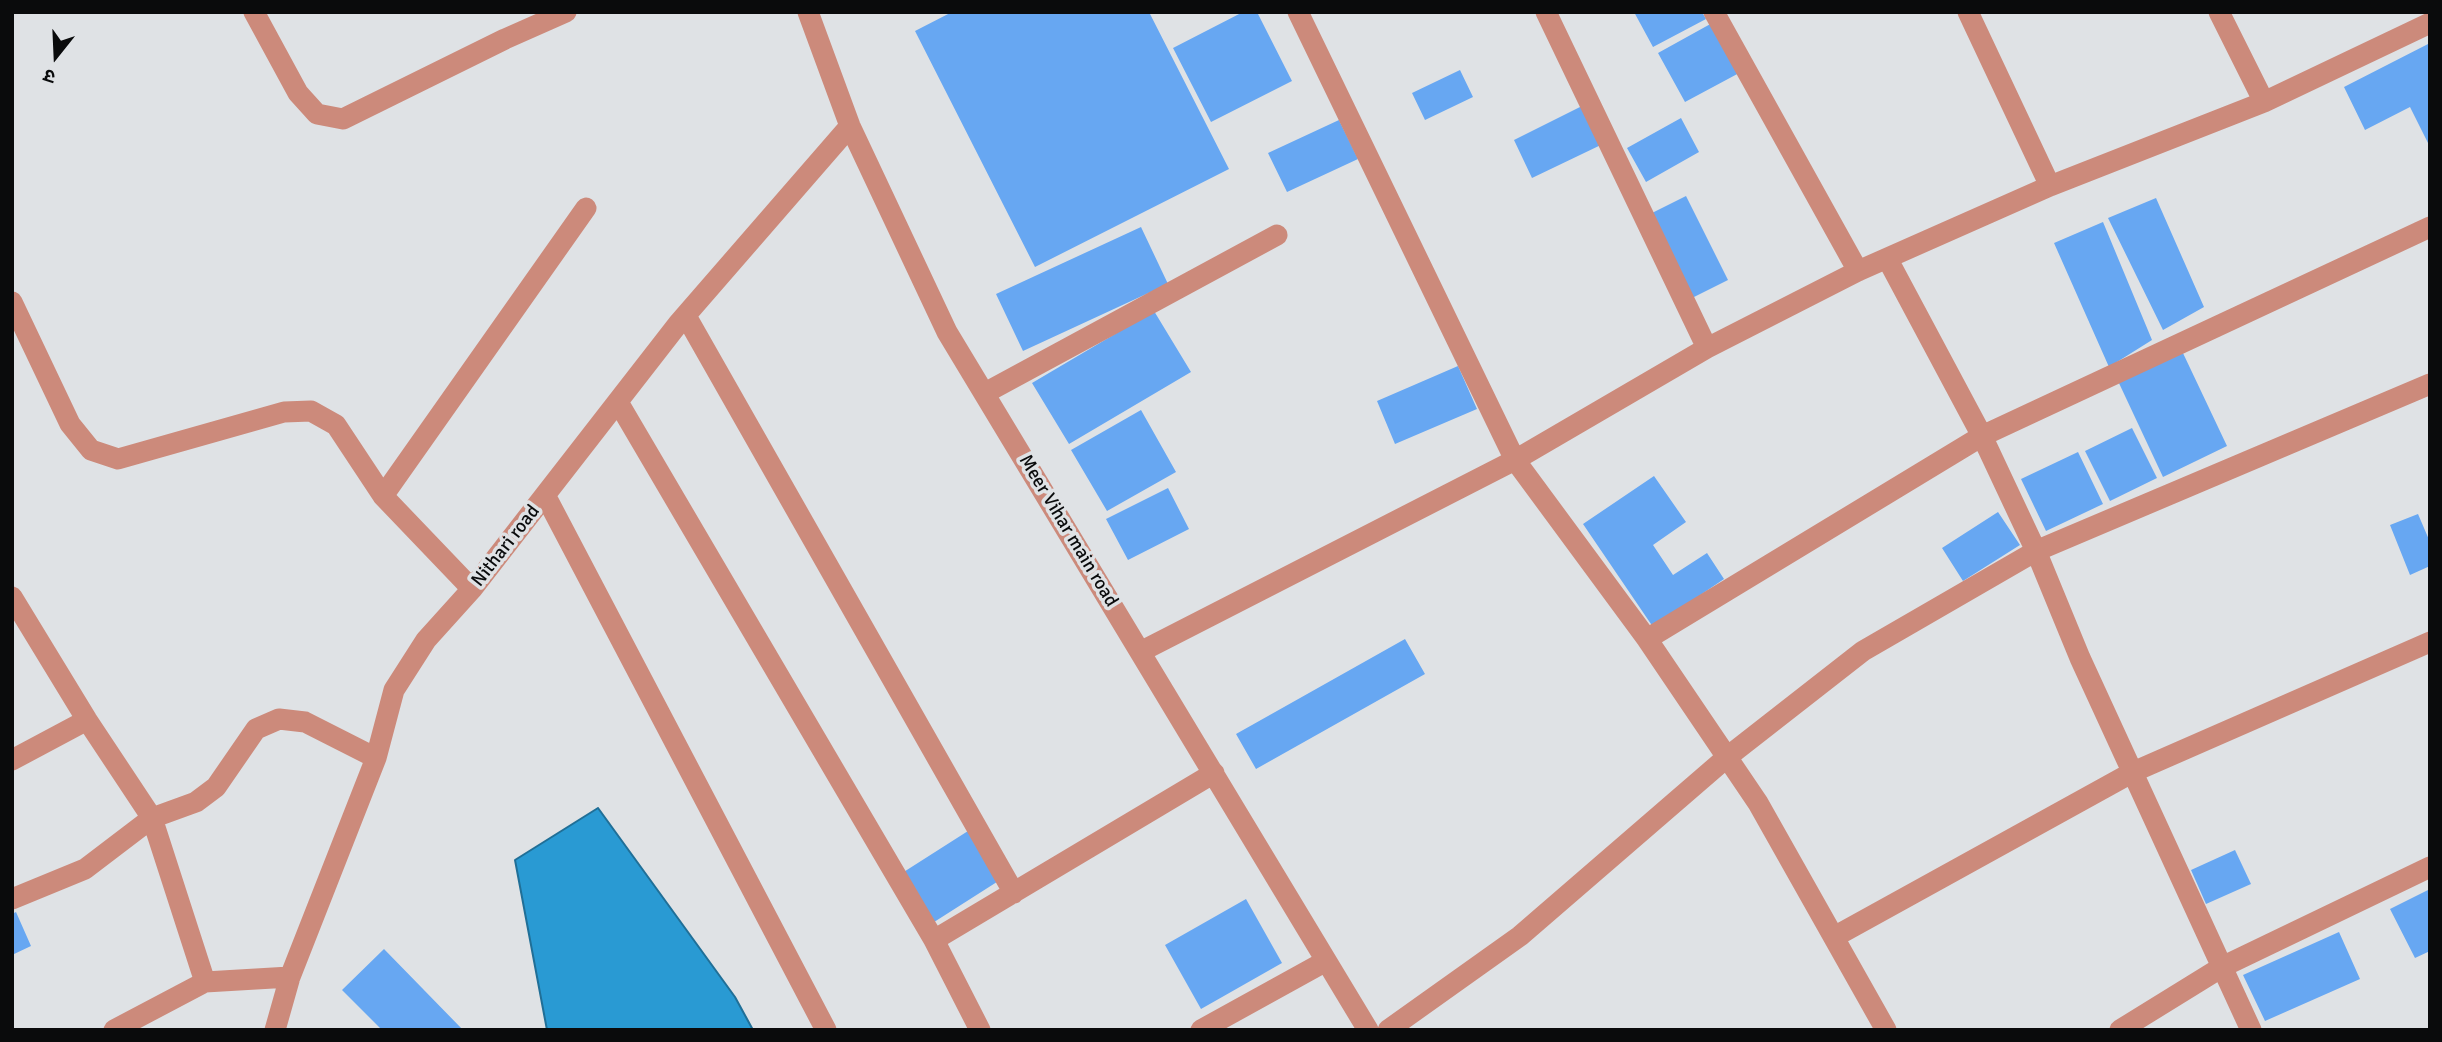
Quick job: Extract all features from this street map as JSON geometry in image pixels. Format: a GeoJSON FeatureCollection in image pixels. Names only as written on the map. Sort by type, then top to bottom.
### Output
{"type":"FeatureCollection","features":[{"type":"Feature","properties":{"kind":"street"},"geometry":{"type":"LineString","coordinates":[[254,12],[298,93],[317,114],[344,119],[505,38],[566,12]]}},
{"type":"Feature","properties":{"kind":"street","name":"Meer Vihar main road"},"geometry":{"type":"LineString","coordinates":[[808,12],[850,126],[947,332],[1368,1030]]}},
{"type":"Feature","properties":{"kind":"street"},"geometry":{"type":"LineString","coordinates":[[1298,12],[1515,460],[1647,639],[1758,803],[1886,1030]]}},
{"type":"Feature","properties":{"kind":"street"},"geometry":{"type":"LineString","coordinates":[[1546,12],[1707,348]]}},
{"type":"Feature","properties":{"kind":"street"},"geometry":{"type":"LineString","coordinates":[[1714,12],[1857,271]]}},
{"type":"Feature","properties":{"kind":"street"},"geometry":{"type":"LineString","coordinates":[[1968,12],[2050,186]]}},
{"type":"Feature","properties":{"kind":"street"},"geometry":{"type":"LineString","coordinates":[[2219,12],[2264,102]]}},
{"type":"Feature","properties":{"kind":"street"},"geometry":{"type":"LineString","coordinates":[[1140,652],[1515,460],[1707,348],[1857,271],[1888,260],[2050,186],[2264,102],[2430,23]]}},
{"type":"Feature","properties":{"kind":"street","name":"Nithari road"},"geometry":{"type":"LineString","coordinates":[[275,1030],[290,977],[376,758],[394,690],[426,640],[472,590],[686,316],[850,126]]}},
{"type":"Feature","properties":{"kind":"street"},"geometry":{"type":"LineString","coordinates":[[383,496],[586,208]]}},
{"type":"Feature","properties":{"kind":"street"},"geometry":{"type":"LineString","coordinates":[[1647,639],[1982,436],[2430,227]]}},
{"type":"Feature","properties":{"kind":"street"},"geometry":{"type":"LineString","coordinates":[[985,393],[1278,235]]}},
{"type":"Feature","properties":{"kind":"street"},"geometry":{"type":"LineString","coordinates":[[1888,260],[1982,436],[2036,551],[2080,658],[2252,1030]]}},
{"type":"Feature","properties":{"kind":"street"},"geometry":{"type":"LineString","coordinates":[[12,302],[70,424],[91,450],[118,459],[284,412],[311,411],[336,425],[383,496],[472,590]]}},
{"type":"Feature","properties":{"kind":"street"},"geometry":{"type":"LineString","coordinates":[[686,316],[1014,892]]}},
{"type":"Feature","properties":{"kind":"street"},"geometry":{"type":"LineString","coordinates":[[1388,1030],[1520,936],[1726,758],[1863,651],[2036,551],[2430,384]]}},
{"type":"Feature","properties":{"kind":"street"},"geometry":{"type":"LineString","coordinates":[[618,402],[934,940],[980,1030]]}},
{"type":"Feature","properties":{"kind":"street"},"geometry":{"type":"LineString","coordinates":[[545,495],[826,1030]]}},
{"type":"Feature","properties":{"kind":"street"},"geometry":{"type":"LineString","coordinates":[[12,597],[87,720],[152,818],[205,982]]}},
{"type":"Feature","properties":{"kind":"street"},"geometry":{"type":"LineString","coordinates":[[1834,937],[2133,772],[2430,642]]}},
{"type":"Feature","properties":{"kind":"street"},"geometry":{"type":"LineString","coordinates":[[12,899],[85,869],[152,818],[196,802],[216,787],[256,729],[279,719],[305,722],[376,758]]}},
{"type":"Feature","properties":{"kind":"street"},"geometry":{"type":"LineString","coordinates":[[12,760],[87,720]]}},
{"type":"Feature","properties":{"kind":"street"},"geometry":{"type":"LineString","coordinates":[[934,940],[1214,773]]}},
{"type":"Feature","properties":{"kind":"street"},"geometry":{"type":"LineString","coordinates":[[2120,1030],[2222,967],[2430,867]]}},
{"type":"Feature","properties":{"kind":"street"},"geometry":{"type":"LineString","coordinates":[[1200,1030],[1326,961]]}},
{"type":"Feature","properties":{"kind":"street"},"geometry":{"type":"LineString","coordinates":[[114,1030],[205,982],[290,977]]}},
{"type":"Feature","properties":{"kind":"water"},"geometry":{"type":"Polygon","coordinates":[[[598,808],[735,997],[753,1030],[547,1030],[515,860],[598,808]]]}},
{"type":"Feature","properties":{"kind":"building"},"geometry":{"type":"Polygon","coordinates":[[[952,12],[1149,12],[1229,169],[1035,267],[915,31],[952,12]]]}},
{"type":"Feature","properties":{"kind":"building"},"geometry":{"type":"Polygon","coordinates":[[[1243,12],[1257,12],[1292,81],[1211,122],[1173,48],[1243,12]]]}},
{"type":"Feature","properties":{"kind":"building"},"geometry":{"type":"Polygon","coordinates":[[[1634,12],[1702,12],[1706,19],[1653,47],[1634,12]]]}},
{"type":"Feature","properties":{"kind":"building"},"geometry":{"type":"Polygon","coordinates":[[[1714,22],[1741,72],[1685,102],[1658,53],[1714,22]]]}},
{"type":"Feature","properties":{"kind":"building"},"geometry":{"type":"Polygon","coordinates":[[[2430,43],[2430,147],[2410,107],[2365,130],[2344,87],[2430,43]]]}},
{"type":"Feature","properties":{"kind":"building"},"geometry":{"type":"Polygon","coordinates":[[[1460,70],[1473,97],[1425,120],[1412,93],[1460,70]]]}},
{"type":"Feature","properties":{"kind":"building"},"geometry":{"type":"Polygon","coordinates":[[[1586,104],[1605,143],[1532,178],[1514,140],[1586,104]]]}},
{"type":"Feature","properties":{"kind":"building"},"geometry":{"type":"Polygon","coordinates":[[[1681,118],[1699,152],[1646,182],[1627,148],[1681,118]]]}},
{"type":"Feature","properties":{"kind":"building"},"geometry":{"type":"Polygon","coordinates":[[[1339,120],[1358,159],[1287,192],[1268,153],[1339,120]]]}},
{"type":"Feature","properties":{"kind":"building"},"geometry":{"type":"Polygon","coordinates":[[[1686,196],[1728,280],[1690,299],[1648,215],[1686,196]]]}},
{"type":"Feature","properties":{"kind":"building"},"geometry":{"type":"Polygon","coordinates":[[[2156,198],[2204,307],[2163,330],[2108,218],[2156,198]]]}},
{"type":"Feature","properties":{"kind":"building"},"geometry":{"type":"Polygon","coordinates":[[[2103,222],[2152,340],[2109,367],[2054,243],[2103,222]]]}},
{"type":"Feature","properties":{"kind":"building"},"geometry":{"type":"Polygon","coordinates":[[[1141,227],[1168,284],[1023,351],[996,294],[1141,227]]]}},
{"type":"Feature","properties":{"kind":"building"},"geometry":{"type":"Polygon","coordinates":[[[1154,311],[1191,372],[1069,444],[1032,383],[1154,311]]]}},
{"type":"Feature","properties":{"kind":"building"},"geometry":{"type":"Polygon","coordinates":[[[2182,351],[2227,446],[2163,477],[2118,381],[2182,351]]]}},
{"type":"Feature","properties":{"kind":"building"},"geometry":{"type":"Polygon","coordinates":[[[1458,366],[1477,409],[1395,444],[1377,401],[1458,366]]]}},
{"type":"Feature","properties":{"kind":"building"},"geometry":{"type":"Polygon","coordinates":[[[1141,410],[1176,472],[1107,511],[1071,450],[1141,410]]]}},
{"type":"Feature","properties":{"kind":"building"},"geometry":{"type":"Polygon","coordinates":[[[2132,428],[2157,478],[2110,501],[2085,451],[2132,428]]]}},
{"type":"Feature","properties":{"kind":"building"},"geometry":{"type":"Polygon","coordinates":[[[2078,452],[2103,504],[2046,531],[2021,479],[2078,452]]]}},
{"type":"Feature","properties":{"kind":"building"},"geometry":{"type":"Polygon","coordinates":[[[1654,476],[1686,522],[1653,545],[1673,575],[1707,553],[1724,579],[1653,627],[1583,524],[1654,476]]]}},
{"type":"Feature","properties":{"kind":"building"},"geometry":{"type":"Polygon","coordinates":[[[1168,488],[1189,529],[1128,560],[1106,519],[1168,488]]]}},
{"type":"Feature","properties":{"kind":"building"},"geometry":{"type":"Polygon","coordinates":[[[1998,512],[2020,545],[1963,581],[1942,548],[1998,512]]]}},
{"type":"Feature","properties":{"kind":"building"},"geometry":{"type":"Polygon","coordinates":[[[2418,514],[2430,542],[2430,566],[2410,575],[2390,525],[2418,514]]]}},
{"type":"Feature","properties":{"kind":"building"},"geometry":{"type":"Polygon","coordinates":[[[1405,639],[1425,674],[1256,769],[1236,734],[1405,639]]]}},
{"type":"Feature","properties":{"kind":"building"},"geometry":{"type":"Polygon","coordinates":[[[968,831],[1000,880],[931,924],[899,875],[968,831]]]}},
{"type":"Feature","properties":{"kind":"building"},"geometry":{"type":"Polygon","coordinates":[[[2235,850],[2251,884],[2206,904],[2191,870],[2235,850]]]}},
{"type":"Feature","properties":{"kind":"building"},"geometry":{"type":"Polygon","coordinates":[[[2430,889],[2430,951],[2415,958],[2390,909],[2430,889]]]}},
{"type":"Feature","properties":{"kind":"building"},"geometry":{"type":"Polygon","coordinates":[[[1246,899],[1282,963],[1201,1009],[1165,945],[1246,899]]]}},
{"type":"Feature","properties":{"kind":"building"},"geometry":{"type":"Polygon","coordinates":[[[16,912],[31,946],[12,955],[12,914],[16,912]]]}},
{"type":"Feature","properties":{"kind":"building"},"geometry":{"type":"Polygon","coordinates":[[[2339,932],[2360,979],[2265,1021],[2243,975],[2339,932]]]}},
{"type":"Feature","properties":{"kind":"building"},"geometry":{"type":"Polygon","coordinates":[[[384,949],[463,1030],[382,1030],[342,990],[384,949]]]}}]}
